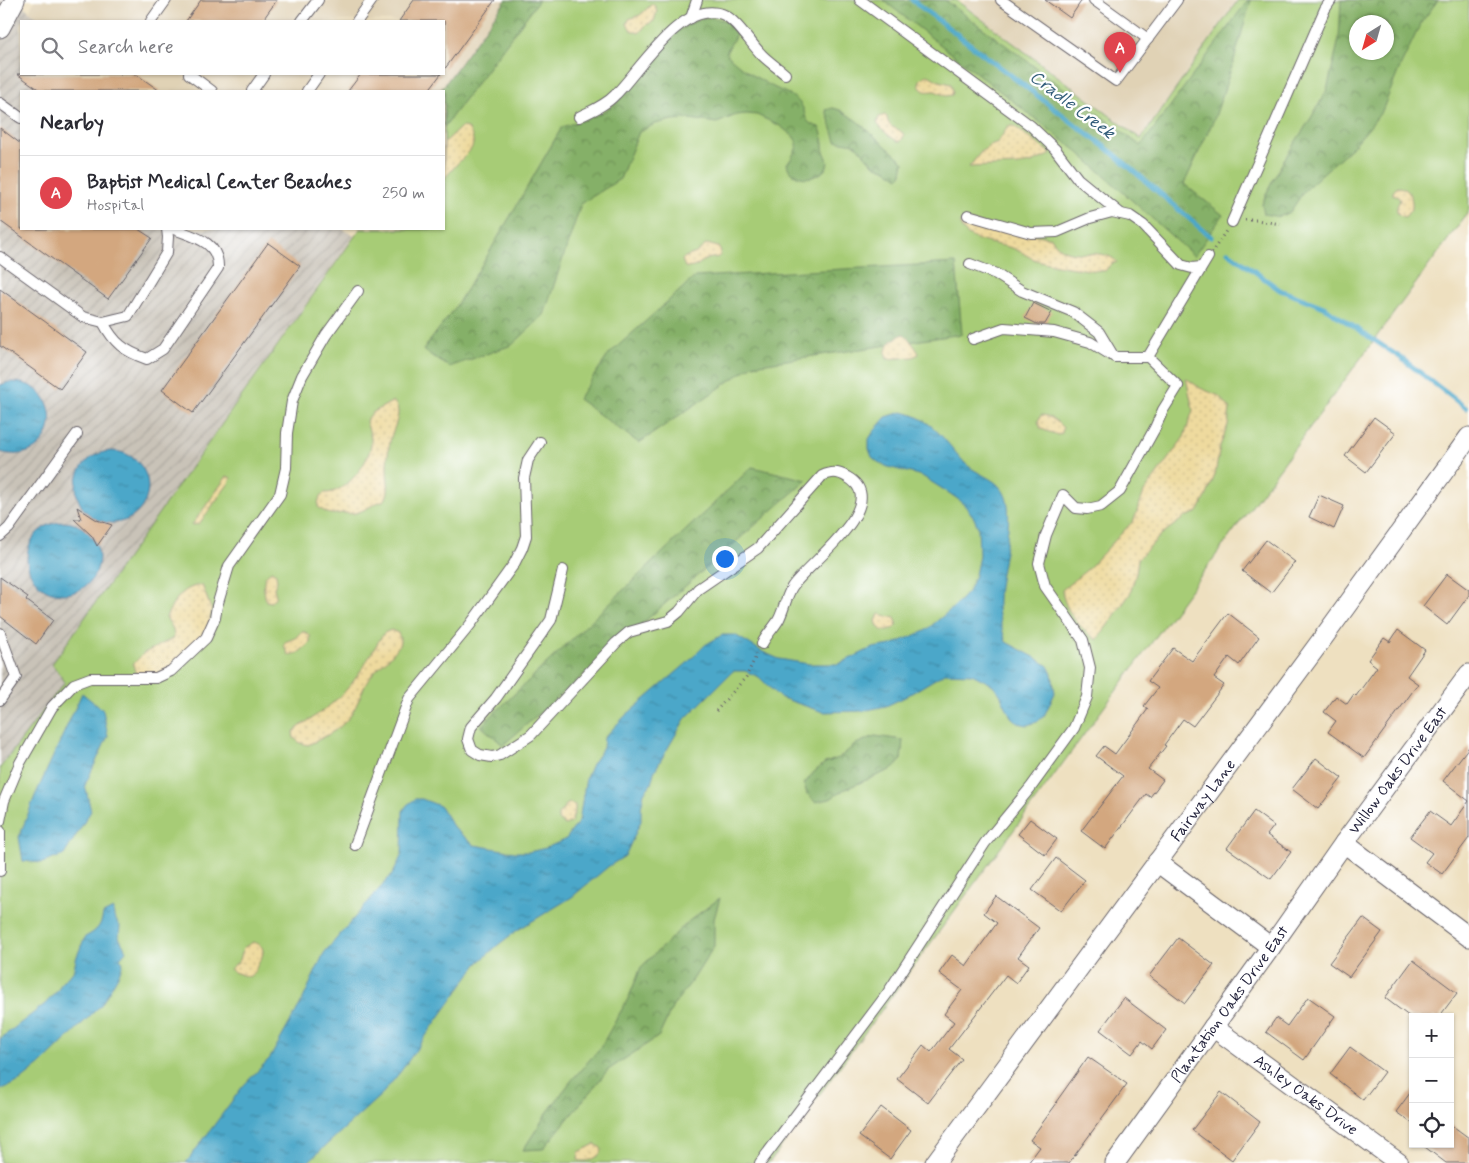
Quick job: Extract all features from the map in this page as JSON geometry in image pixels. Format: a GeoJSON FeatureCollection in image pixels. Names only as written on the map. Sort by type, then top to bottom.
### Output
{"type":"FeatureCollection","features":[{"type":"Feature","properties":{"kind":"street"},"geometry":{"type":"LineString","coordinates":[[0,28],[8,4]]}},
{"type":"Feature","properties":{"kind":"street","name":"Fairway Lane"},"geometry":{"type":"LineString","coordinates":[[935,1163],[1320,642],[1469,436]]}},
{"type":"Feature","properties":{"kind":"street","name":"Willow Oaks Drive East"},"geometry":{"type":"LineString","coordinates":[[1344,843],[1469,674]]}},
{"type":"Feature","properties":{"kind":"street"},"geometry":{"type":"LineString","coordinates":[[1344,843],[1469,937]]}},
{"type":"Feature","properties":{"kind":"street","name":"Plantation Oaks Drive East"},"geometry":{"type":"LineString","coordinates":[[1115,1163],[1344,843]]}},
{"type":"Feature","properties":{"kind":"street"},"geometry":{"type":"LineString","coordinates":[[1157,862],[1271,947]]}},
{"type":"Feature","properties":{"kind":"street","name":"Ashley Oaks Drive"},"geometry":{"type":"LineString","coordinates":[[1213,1027],[1399,1163]]}},
{"type":"Feature","properties":{"kind":"lane"},"geometry":{"type":"LineString","coordinates":[[152,20],[166,0]]}},
{"type":"Feature","properties":{"kind":"lane"},"geometry":{"type":"LineString","coordinates":[[303,20],[318,0]]}},
{"type":"Feature","properties":{"kind":"lane"},"geometry":{"type":"LineString","coordinates":[[358,20],[372,0]]}},
{"type":"Feature","properties":{"kind":"lane"},"geometry":{"type":"LineString","coordinates":[[691,18],[697,0]]}},
{"type":"Feature","properties":{"kind":"lane"},"geometry":{"type":"LineString","coordinates":[[860,0],[1031,126],[1054,149],[1078,179],[1121,214]]}},
{"type":"Feature","properties":{"kind":"lane"},"geometry":{"type":"LineString","coordinates":[[1001,0],[1116,82],[1177,0]]}},
{"type":"Feature","properties":{"kind":"lane"},"geometry":{"type":"LineString","coordinates":[[1094,0],[1148,39]]}},
{"type":"Feature","properties":{"kind":"lane"},"geometry":{"type":"LineString","coordinates":[[1232,222],[1325,9],[1331,0]]}},
{"type":"Feature","properties":{"kind":"lane"},"geometry":{"type":"LineString","coordinates":[[579,117],[613,98],[666,35],[691,18],[708,12],[723,14],[736,24],[763,56],[785,74]]}},
{"type":"Feature","properties":{"kind":"lane"},"geometry":{"type":"LineString","coordinates":[[190,75],[211,90]]}},
{"type":"Feature","properties":{"kind":"lane"},"geometry":{"type":"LineString","coordinates":[[253,90],[263,75]]}},
{"type":"Feature","properties":{"kind":"lane"},"geometry":{"type":"LineString","coordinates":[[308,90],[318,75]]}},
{"type":"Feature","properties":{"kind":"lane"},"geometry":{"type":"LineString","coordinates":[[0,104],[20,117]]}},
{"type":"Feature","properties":{"kind":"lane"},"geometry":{"type":"LineString","coordinates":[[968,214],[1031,233],[1057,232],[1090,218],[1112,212],[1130,216],[1143,225],[1181,265],[1192,268],[1200,267]]}},
{"type":"Feature","properties":{"kind":"lane"},"geometry":{"type":"LineString","coordinates":[[0,257],[83,317],[103,322],[128,316],[167,252],[167,230]]}},
{"type":"Feature","properties":{"kind":"lane"},"geometry":{"type":"LineString","coordinates":[[103,322],[111,337],[129,353],[146,360],[163,349],[218,268],[218,258],[214,249],[202,240],[177,230]]}},
{"type":"Feature","properties":{"kind":"lane"},"geometry":{"type":"LineString","coordinates":[[1148,356],[1200,267],[1208,257]]}},
{"type":"Feature","properties":{"kind":"lane"},"geometry":{"type":"LineString","coordinates":[[970,264],[996,274],[1022,291],[1073,312],[1099,332],[1114,357]]}},
{"type":"Feature","properties":{"kind":"lane"},"geometry":{"type":"LineString","coordinates":[[0,821],[4,801],[20,763],[52,707],[74,684],[90,678],[156,678],[171,671],[206,638],[215,618],[216,606],[228,566],[280,494],[286,468],[292,401],[302,376],[326,335],[358,292]]}},
{"type":"Feature","properties":{"kind":"lane"},"geometry":{"type":"LineString","coordinates":[[760,1163],[887,994],[985,843],[1074,728],[1087,698],[1090,668],[1083,640],[1045,586],[1040,563],[1046,535],[1063,495],[1076,508],[1087,510],[1101,506],[1120,491],[1163,410],[1178,386],[1148,356],[1114,357],[1090,342],[1054,332],[1004,328],[973,339]]}},
{"type":"Feature","properties":{"kind":"lane"},"geometry":{"type":"LineString","coordinates":[[0,536],[9,528],[77,434]]}},
{"type":"Feature","properties":{"kind":"lane"},"geometry":{"type":"LineString","coordinates":[[355,845],[409,700],[470,625],[514,564],[522,548],[526,536],[524,478],[528,460],[540,442]]}},
{"type":"Feature","properties":{"kind":"lane"},"geometry":{"type":"LineString","coordinates":[[563,570],[551,620],[496,698],[471,727],[468,739],[472,750],[480,755],[492,757],[500,755],[531,735],[616,643],[629,632],[668,620],[679,612],[698,589],[758,548],[822,476],[831,472],[840,473],[851,479],[859,488],[861,497],[858,510],[851,524],[792,587],[779,619],[762,644]]}},
{"type":"Feature","properties":{"kind":"lane"},"geometry":{"type":"LineString","coordinates":[[0,633],[16,677],[0,700]]}},
{"type":"Feature","properties":{"kind":"lane"},"geometry":{"type":"LineString","coordinates":[[0,831],[0,871]]}},
{"type":"Feature","properties":{"kind":"path"},"geometry":{"type":"LineString","coordinates":[[1208,257],[1232,222],[1256,220],[1280,224]]}},
{"type":"Feature","properties":{"kind":"path"},"geometry":{"type":"LineString","coordinates":[[716,711],[746,677],[762,644]]}},
{"type":"Feature","properties":{"kind":"shaded area"},"geometry":{"type":"Polygon","coordinates":[[[0,0],[18,0],[29,11],[42,20],[20,20],[20,75],[121,75],[143,90],[20,90],[20,230],[345,230],[354,236],[52,664],[65,682],[0,768],[0,0]]]}},
{"type":"Feature","properties":{"kind":"shaded area"},"geometry":{"type":"Polygon","coordinates":[[[35,0],[521,0],[445,90],[143,90],[121,75],[445,75],[445,20],[42,20],[29,11],[35,0]]]}},
{"type":"Feature","properties":{"kind":"shaded area"},"geometry":{"type":"Polygon","coordinates":[[[964,0],[1238,0],[1141,139],[964,6],[964,0]]]}},
{"type":"Feature","properties":{"kind":"green space"},"geometry":{"type":"Polygon","coordinates":[[[506,0],[539,0],[445,126],[445,90],[441,90],[506,0]]]}},
{"type":"Feature","properties":{"kind":"green space"},"geometry":{"type":"Polygon","coordinates":[[[521,0],[956,0],[1141,139],[1238,0],[1469,0],[1469,211],[769,1163],[0,1163],[0,768],[65,682],[52,664],[359,230],[445,230],[445,109],[521,0]]]}},
{"type":"Feature","properties":{"kind":"green space"},"geometry":{"type":"Polygon","coordinates":[[[883,0],[945,0],[1141,146],[1248,0],[1251,0],[1215,117],[1184,184],[1223,215],[1194,256],[1078,152],[883,0]]]}},
{"type":"Feature","properties":{"kind":"green space"},"geometry":{"type":"Polygon","coordinates":[[[1341,0],[1438,0],[1421,23],[1382,111],[1368,129],[1353,146],[1311,184],[1290,212],[1279,217],[1264,214],[1262,204],[1268,190],[1285,158],[1327,90],[1339,39],[1341,0]]]}},
{"type":"Feature","properties":{"kind":"green space"},"geometry":{"type":"Polygon","coordinates":[[[710,17],[725,21],[736,34],[726,53],[754,76],[795,98],[801,104],[809,122],[819,127],[823,149],[828,161],[823,171],[818,175],[805,178],[793,174],[787,163],[797,147],[797,142],[793,136],[780,126],[757,115],[736,115],[717,123],[690,119],[672,120],[655,124],[639,132],[620,179],[581,204],[544,315],[512,345],[449,367],[423,350],[454,309],[486,258],[562,127],[592,117],[612,106],[629,89],[668,40],[694,22],[710,17]]]}},
{"type":"Feature","properties":{"kind":"green space"},"geometry":{"type":"Polygon","coordinates":[[[833,108],[840,110],[857,121],[904,162],[899,178],[887,170],[874,165],[855,144],[836,141],[826,110],[833,108]]]}},
{"type":"Feature","properties":{"kind":"green space"},"geometry":{"type":"Polygon","coordinates":[[[956,263],[962,334],[753,365],[639,443],[578,399],[609,354],[695,277],[956,263]]]}},
{"type":"Feature","properties":{"kind":"green space"},"geometry":{"type":"Polygon","coordinates":[[[752,467],[807,480],[503,745],[481,726],[752,467]]]}},
{"type":"Feature","properties":{"kind":"green space"},"geometry":{"type":"Polygon","coordinates":[[[875,736],[903,740],[901,761],[890,770],[845,789],[830,799],[815,802],[807,794],[804,784],[814,772],[825,763],[839,758],[856,744],[875,736]]]}},
{"type":"Feature","properties":{"kind":"green space"},"geometry":{"type":"Polygon","coordinates":[[[720,898],[714,919],[714,946],[694,978],[673,1006],[659,1036],[608,1070],[543,1149],[523,1150],[571,1081],[600,1048],[629,997],[641,967],[689,921],[720,898]]]}},
{"type":"Feature","properties":{"kind":"sand"},"geometry":{"type":"Polygon","coordinates":[[[652,4],[657,11],[654,21],[646,25],[639,33],[631,30],[627,24],[629,19],[640,15],[652,4]]]}},
{"type":"Feature","properties":{"kind":"sand"},"geometry":{"type":"Polygon","coordinates":[[[928,75],[939,81],[951,84],[952,95],[946,96],[935,91],[922,90],[919,85],[920,80],[928,75]]]}},
{"type":"Feature","properties":{"kind":"sand"},"geometry":{"type":"Polygon","coordinates":[[[885,115],[890,125],[904,135],[899,142],[887,134],[877,123],[879,117],[885,115]]]}},
{"type":"Feature","properties":{"kind":"sand"},"geometry":{"type":"Polygon","coordinates":[[[1008,126],[1014,126],[1051,154],[1031,163],[969,167],[981,152],[998,142],[1008,126]]]}},
{"type":"Feature","properties":{"kind":"sand"},"geometry":{"type":"Polygon","coordinates":[[[461,127],[468,128],[473,140],[472,148],[445,178],[445,142],[461,127]]]}},
{"type":"Feature","properties":{"kind":"sand"},"geometry":{"type":"Polygon","coordinates":[[[1397,187],[1405,189],[1412,200],[1412,208],[1405,217],[1399,215],[1397,211],[1400,200],[1397,196],[1393,195],[1393,192],[1397,187]]]}},
{"type":"Feature","properties":{"kind":"sand"},"geometry":{"type":"Polygon","coordinates":[[[968,221],[1052,238],[1065,251],[1102,254],[1117,262],[1111,264],[1105,271],[1088,270],[1036,260],[1015,249],[982,241],[967,234],[962,229],[960,222],[968,221]]]}},
{"type":"Feature","properties":{"kind":"sand"},"geometry":{"type":"Polygon","coordinates":[[[707,244],[718,247],[721,251],[720,256],[710,258],[689,268],[685,267],[682,260],[696,253],[707,244]]]}},
{"type":"Feature","properties":{"kind":"sand"},"geometry":{"type":"Polygon","coordinates":[[[904,334],[919,354],[913,357],[887,359],[887,347],[896,338],[904,334]]]}},
{"type":"Feature","properties":{"kind":"sand"},"geometry":{"type":"Polygon","coordinates":[[[1186,378],[1200,388],[1219,396],[1230,408],[1228,425],[1220,446],[1215,475],[1198,512],[1185,517],[1162,534],[1138,559],[1130,594],[1097,640],[1074,619],[1066,605],[1062,590],[1089,568],[1134,520],[1144,492],[1184,437],[1193,410],[1186,378]]]}},
{"type":"Feature","properties":{"kind":"sand"},"geometry":{"type":"Polygon","coordinates":[[[393,401],[398,410],[398,416],[388,452],[388,489],[385,500],[354,513],[330,514],[325,512],[318,507],[321,496],[324,493],[340,489],[348,483],[361,469],[366,460],[371,441],[366,421],[372,413],[393,401]]]}},
{"type":"Feature","properties":{"kind":"sand"},"geometry":{"type":"Polygon","coordinates":[[[1041,415],[1048,416],[1056,421],[1063,428],[1062,433],[1058,435],[1041,429],[1038,421],[1041,415]]]}},
{"type":"Feature","properties":{"kind":"sand"},"geometry":{"type":"Polygon","coordinates":[[[227,476],[231,478],[229,483],[199,524],[192,525],[227,476]]]}},
{"type":"Feature","properties":{"kind":"sand"},"geometry":{"type":"Polygon","coordinates":[[[272,571],[276,574],[277,581],[274,588],[276,596],[271,602],[266,601],[264,580],[268,573],[272,571]]]}},
{"type":"Feature","properties":{"kind":"sand"},"geometry":{"type":"Polygon","coordinates":[[[202,585],[212,611],[207,633],[169,669],[157,674],[144,676],[135,672],[133,664],[144,653],[174,638],[173,629],[166,617],[176,600],[189,588],[202,585]]]}},
{"type":"Feature","properties":{"kind":"sand"},"geometry":{"type":"Polygon","coordinates":[[[879,614],[895,618],[897,623],[895,628],[883,631],[878,627],[876,621],[879,614]]]}},
{"type":"Feature","properties":{"kind":"sand"},"geometry":{"type":"Polygon","coordinates":[[[391,630],[398,633],[399,645],[393,654],[371,676],[349,718],[327,736],[308,745],[300,743],[294,738],[293,732],[327,708],[344,692],[357,676],[384,633],[391,630]]]}},
{"type":"Feature","properties":{"kind":"sand"},"geometry":{"type":"Polygon","coordinates":[[[301,632],[310,635],[310,643],[298,653],[289,655],[284,646],[285,642],[295,638],[301,632]]]}},
{"type":"Feature","properties":{"kind":"sand"},"geometry":{"type":"Polygon","coordinates":[[[570,803],[575,805],[575,811],[571,822],[565,825],[558,820],[558,815],[570,803]]]}},
{"type":"Feature","properties":{"kind":"sand"},"geometry":{"type":"Polygon","coordinates":[[[253,942],[261,945],[263,951],[255,972],[248,977],[234,972],[230,969],[240,960],[243,948],[253,942]]]}},
{"type":"Feature","properties":{"kind":"sand"},"geometry":{"type":"Polygon","coordinates":[[[595,1144],[602,1150],[598,1156],[588,1161],[578,1160],[579,1152],[595,1144]]]}},
{"type":"Feature","properties":{"kind":"water"},"geometry":{"type":"Polygon","coordinates":[[[9,382],[29,385],[42,394],[49,408],[50,423],[46,437],[36,448],[20,454],[0,452],[0,385],[9,382]]]}},
{"type":"Feature","properties":{"kind":"water"},"geometry":{"type":"Polygon","coordinates":[[[902,412],[929,424],[963,461],[995,482],[1003,491],[1009,514],[999,588],[998,605],[1001,627],[1006,642],[1038,659],[1048,666],[1052,674],[1055,693],[1044,716],[1037,722],[1027,725],[1018,723],[1011,717],[1000,694],[993,685],[972,674],[945,673],[886,706],[863,711],[823,712],[779,697],[759,677],[745,671],[733,671],[685,719],[672,741],[654,772],[651,784],[644,793],[641,821],[625,856],[609,866],[572,897],[516,931],[477,964],[401,1071],[383,1093],[307,1163],[186,1163],[243,1086],[270,1058],[302,1001],[324,953],[394,872],[402,854],[403,811],[415,799],[422,799],[440,806],[454,828],[474,845],[515,852],[529,852],[546,848],[566,839],[579,821],[586,778],[592,764],[603,748],[604,738],[625,716],[686,664],[705,645],[722,635],[735,635],[763,652],[779,659],[809,664],[839,664],[872,648],[891,645],[925,631],[955,606],[968,592],[975,575],[979,556],[978,527],[973,516],[962,502],[949,493],[922,476],[888,467],[872,457],[869,449],[869,439],[874,431],[886,417],[902,412]]]}},
{"type":"Feature","properties":{"kind":"water"},"geometry":{"type":"Polygon","coordinates":[[[119,451],[138,461],[146,473],[148,487],[146,501],[138,513],[126,521],[105,523],[86,513],[78,501],[76,480],[86,461],[98,453],[119,451]]]}},
{"type":"Feature","properties":{"kind":"water"},"geometry":{"type":"Polygon","coordinates":[[[70,522],[89,532],[97,544],[99,558],[97,572],[89,584],[77,592],[56,594],[37,584],[29,572],[27,551],[37,532],[49,524],[70,522]]]}},
{"type":"Feature","properties":{"kind":"water"},"geometry":{"type":"Polygon","coordinates":[[[82,693],[103,710],[108,736],[85,785],[91,811],[64,855],[42,863],[23,861],[19,837],[35,796],[82,693]]]}},
{"type":"Feature","properties":{"kind":"water"},"geometry":{"type":"Polygon","coordinates":[[[113,909],[114,917],[120,926],[119,937],[126,951],[120,958],[123,963],[119,974],[101,1005],[41,1064],[20,1081],[0,1090],[0,1039],[45,1004],[58,990],[62,982],[73,972],[85,937],[98,928],[103,914],[113,909]]]}},
{"type":"Feature","properties":{"kind":"building"},"geometry":{"type":"Polygon","coordinates":[[[201,0],[277,0],[263,20],[187,20],[201,0]]]}},
{"type":"Feature","properties":{"kind":"building"},"geometry":{"type":"Polygon","coordinates":[[[414,0],[495,0],[445,69],[445,20],[400,20],[414,0]]]}},
{"type":"Feature","properties":{"kind":"building"},"geometry":{"type":"Polygon","coordinates":[[[1045,0],[1082,0],[1070,18],[1045,0]]]}},
{"type":"Feature","properties":{"kind":"building"},"geometry":{"type":"Polygon","coordinates":[[[17,74],[137,75],[159,90],[40,90],[17,74]]]}},
{"type":"Feature","properties":{"kind":"building"},"geometry":{"type":"Polygon","coordinates":[[[360,75],[440,75],[429,90],[349,90],[360,75]]]}},
{"type":"Feature","properties":{"kind":"building"},"geometry":{"type":"Polygon","coordinates":[[[0,128],[20,143],[20,230],[140,230],[152,238],[108,299],[0,221],[0,128]]]}},
{"type":"Feature","properties":{"kind":"building"},"geometry":{"type":"Polygon","coordinates":[[[268,243],[300,266],[193,413],[162,390],[268,243]]]}},
{"type":"Feature","properties":{"kind":"building"},"geometry":{"type":"Polygon","coordinates":[[[0,289],[87,352],[60,389],[0,346],[0,289]]]}},
{"type":"Feature","properties":{"kind":"building"},"geometry":{"type":"Polygon","coordinates":[[[1033,303],[1052,312],[1045,324],[1037,324],[1025,318],[1033,303]]]}},
{"type":"Feature","properties":{"kind":"building"},"geometry":{"type":"Polygon","coordinates":[[[1374,417],[1396,433],[1366,472],[1345,456],[1374,417]]]}},
{"type":"Feature","properties":{"kind":"building"},"geometry":{"type":"Polygon","coordinates":[[[1319,495],[1344,506],[1334,529],[1309,517],[1319,495]]]}},
{"type":"Feature","properties":{"kind":"building"},"geometry":{"type":"Polygon","coordinates":[[[77,507],[97,520],[112,525],[97,546],[92,536],[74,519],[81,519],[77,507]]]}},
{"type":"Feature","properties":{"kind":"building"},"geometry":{"type":"Polygon","coordinates":[[[1266,540],[1295,562],[1271,593],[1242,571],[1266,540]]]}},
{"type":"Feature","properties":{"kind":"building"},"geometry":{"type":"Polygon","coordinates":[[[1447,574],[1469,590],[1469,595],[1447,625],[1423,606],[1447,574]]]}},
{"type":"Feature","properties":{"kind":"building"},"geometry":{"type":"Polygon","coordinates":[[[0,577],[28,597],[26,600],[53,620],[36,644],[0,616],[0,577]]]}},
{"type":"Feature","properties":{"kind":"building"},"geometry":{"type":"Polygon","coordinates":[[[1228,613],[1259,637],[1239,665],[1229,657],[1214,678],[1224,685],[1193,726],[1183,719],[1164,745],[1166,746],[1148,769],[1163,780],[1150,797],[1146,794],[1105,849],[1081,831],[1123,776],[1096,756],[1104,746],[1115,754],[1148,709],[1144,706],[1158,688],[1148,681],[1173,648],[1192,661],[1228,613]]]}},
{"type":"Feature","properties":{"kind":"building"},"geometry":{"type":"Polygon","coordinates":[[[1398,630],[1425,650],[1407,676],[1418,684],[1364,758],[1328,732],[1336,721],[1324,712],[1336,696],[1347,704],[1354,694],[1356,696],[1377,667],[1368,660],[1384,638],[1390,642],[1398,630]]]}},
{"type":"Feature","properties":{"kind":"building"},"geometry":{"type":"Polygon","coordinates":[[[1469,747],[1469,801],[1443,781],[1469,747]]]}},
{"type":"Feature","properties":{"kind":"building"},"geometry":{"type":"Polygon","coordinates":[[[1316,758],[1342,778],[1318,809],[1292,789],[1316,758]]]}},
{"type":"Feature","properties":{"kind":"building"},"geometry":{"type":"Polygon","coordinates":[[[1469,801],[1469,838],[1442,874],[1425,862],[1432,853],[1410,837],[1430,811],[1451,826],[1469,801]]]}},
{"type":"Feature","properties":{"kind":"building"},"geometry":{"type":"Polygon","coordinates":[[[1254,811],[1274,826],[1267,835],[1291,852],[1271,879],[1227,848],[1254,811]]]}},
{"type":"Feature","properties":{"kind":"building"},"geometry":{"type":"Polygon","coordinates":[[[1030,819],[1057,839],[1045,855],[1018,834],[1030,819]]]}},
{"type":"Feature","properties":{"kind":"building"},"geometry":{"type":"Polygon","coordinates":[[[1056,858],[1085,880],[1061,911],[1032,890],[1056,858]]]}},
{"type":"Feature","properties":{"kind":"building"},"geometry":{"type":"Polygon","coordinates":[[[996,896],[1039,928],[1018,957],[1029,965],[1016,983],[1006,975],[949,1049],[962,1059],[928,1103],[897,1079],[923,1045],[931,1052],[954,1022],[944,1014],[962,990],[939,973],[952,955],[966,966],[997,923],[984,913],[996,896]]]}},
{"type":"Feature","properties":{"kind":"building"},"geometry":{"type":"Polygon","coordinates":[[[1363,918],[1382,932],[1349,977],[1329,963],[1363,918]]]}},
{"type":"Feature","properties":{"kind":"building"},"geometry":{"type":"Polygon","coordinates":[[[1178,938],[1214,965],[1185,1003],[1149,976],[1178,938]]]}},
{"type":"Feature","properties":{"kind":"building"},"geometry":{"type":"Polygon","coordinates":[[[1413,960],[1457,993],[1442,1013],[1409,1013],[1409,1016],[1385,998],[1413,960]]]}},
{"type":"Feature","properties":{"kind":"building"},"geometry":{"type":"Polygon","coordinates":[[[1308,997],[1335,1016],[1304,1060],[1266,1032],[1276,1018],[1287,1026],[1308,997]]]}},
{"type":"Feature","properties":{"kind":"building"},"geometry":{"type":"Polygon","coordinates":[[[1124,998],[1166,1030],[1152,1049],[1142,1041],[1132,1054],[1100,1030],[1124,998]]]}},
{"type":"Feature","properties":{"kind":"building"},"geometry":{"type":"Polygon","coordinates":[[[1350,1047],[1384,1072],[1363,1100],[1330,1074],[1350,1047]]]}},
{"type":"Feature","properties":{"kind":"building"},"geometry":{"type":"Polygon","coordinates":[[[1088,1057],[1127,1084],[1069,1163],[1028,1163],[1040,1147],[1030,1140],[1088,1057]]]}},
{"type":"Feature","properties":{"kind":"building"},"geometry":{"type":"Polygon","coordinates":[[[1221,1092],[1260,1122],[1232,1160],[1192,1130],[1221,1092]]]}},
{"type":"Feature","properties":{"kind":"building"},"geometry":{"type":"Polygon","coordinates":[[[1409,1094],[1409,1121],[1396,1112],[1409,1094]]]}},
{"type":"Feature","properties":{"kind":"building"},"geometry":{"type":"Polygon","coordinates":[[[881,1107],[911,1130],[890,1159],[859,1136],[881,1107]]]}},
{"type":"Feature","properties":{"kind":"building"},"geometry":{"type":"Polygon","coordinates":[[[1454,1127],[1469,1138],[1469,1163],[1446,1163],[1426,1148],[1454,1148],[1454,1127]]]}},
{"type":"Feature","properties":{"kind":"waterway","name":"Cradle Creek"},"geometry":{"type":"LineString","coordinates":[[912,0],[1114,154],[1211,237]]}},
{"type":"Feature","properties":{"kind":"waterway","name":"Cradle Creek"},"geometry":{"type":"LineString","coordinates":[[1228,252],[1280,290],[1324,307],[1401,358],[1466,408]]}},
{"type":"Feature","properties":{"kind":"place","name":"Baptist Medical Center Beaches"},"geometry":{"type":"Point","coordinates":[1120,73]}}]}
